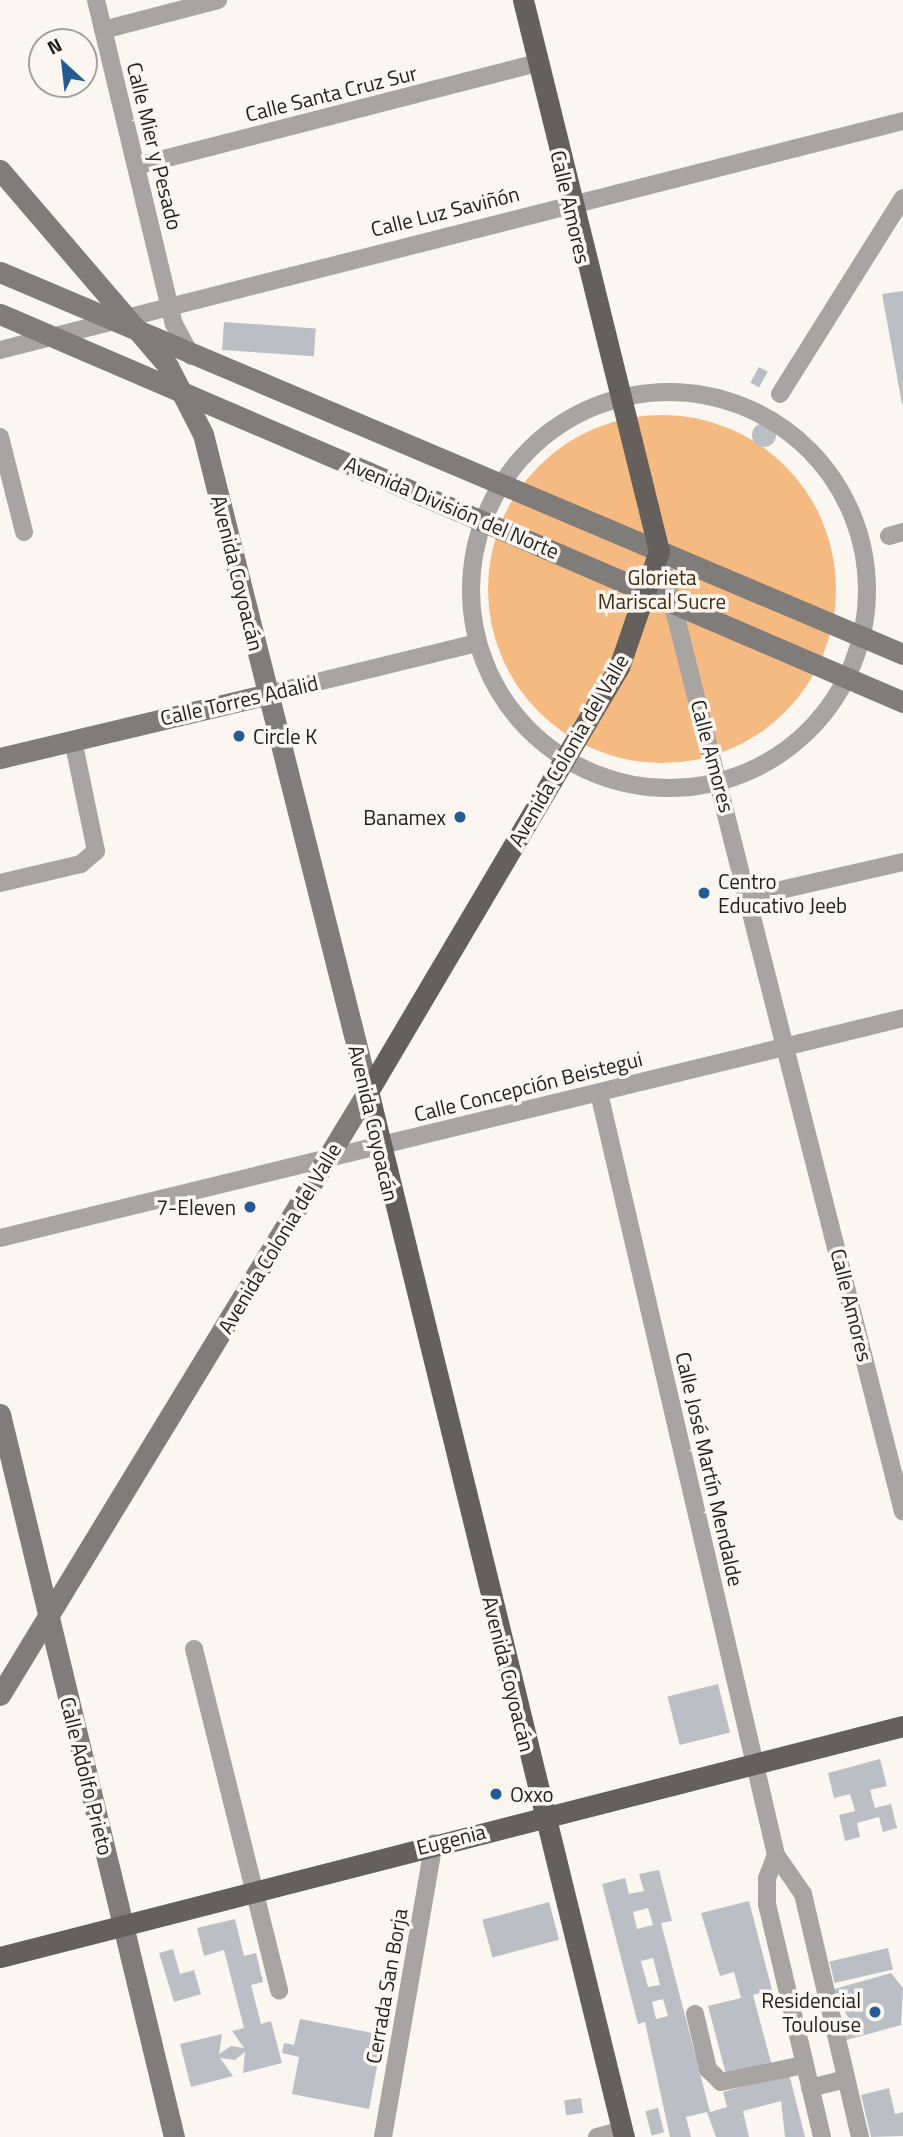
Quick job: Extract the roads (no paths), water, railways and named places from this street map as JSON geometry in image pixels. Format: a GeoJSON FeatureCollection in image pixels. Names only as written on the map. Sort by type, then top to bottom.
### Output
{"type":"FeatureCollection","features":[{"type":"Feature","properties":{"kind":"main road","name":"Calle Amores"},"geometry":{"type":"LineString","coordinates":[[523,0],[617,398],[659,551]]}},
{"type":"Feature","properties":{"kind":"main road","name":"Avenida Colonia del Valle"},"geometry":{"type":"LineString","coordinates":[[368,1091],[619,667],[659,551]]}},
{"type":"Feature","properties":{"kind":"main road","name":"Avenida Coyoacán"},"geometry":{"type":"LineString","coordinates":[[368,1091],[379,1146],[624,2134]]}},
{"type":"Feature","properties":{"kind":"main road","name":"Eugenia"},"geometry":{"type":"LineString","coordinates":[[0,1957],[434,1843],[903,1726]]}},
{"type":"Feature","properties":{"kind":"street","name":"Calle Mier y Pesado"},"geometry":{"type":"LineString","coordinates":[[96,0],[169,303],[191,356]]}},
{"type":"Feature","properties":{"kind":"street"},"geometry":{"type":"LineString","coordinates":[[103,30],[218,0]]}},
{"type":"Feature","properties":{"kind":"street","name":"Calle Santa Cruz Sur"},"geometry":{"type":"LineString","coordinates":[[136,166],[537,63]]}},
{"type":"Feature","properties":{"kind":"street","name":"Calle Luz Saviñón"},"geometry":{"type":"LineString","coordinates":[[0,350],[169,303],[903,121]]}},
{"type":"Feature","properties":{"kind":"street"},"geometry":{"type":"LineString","coordinates":[[0,170],[117,317]]}},
{"type":"Feature","properties":{"kind":"street"},"geometry":{"type":"LineString","coordinates":[[780,394],[903,198]]}},
{"type":"Feature","properties":{"kind":"street","name":"Avenida División del Norte"},"geometry":{"type":"LineString","coordinates":[[0,272],[117,317],[144,337],[903,654]]}},
{"type":"Feature","properties":{"kind":"street"},"geometry":{"type":"LineString","coordinates":[[144,337],[164,321],[169,303]]}},
{"type":"Feature","properties":{"kind":"street","name":"Avenida División del Norte"},"geometry":{"type":"LineString","coordinates":[[0,314],[672,599],[903,702]]}},
{"type":"Feature","properties":{"kind":"street","name":"Avenida Coyoacán"},"geometry":{"type":"LineString","coordinates":[[144,337],[187,395],[203,434],[368,1091]]}},
{"type":"Feature","properties":{"kind":"street"},"geometry":{"type":"LineString","coordinates":[[660,391],[705,394],[748,407],[794,434],[829,471],[854,514],[869,589],[863,637],[847,679],[793,745],[720,781],[637,786],[565,759],[529,731],[501,696],[477,643],[472,562],[483,520],[501,485],[553,429],[617,398],[660,391]]}},
{"type":"Feature","properties":{"kind":"street"},"geometry":{"type":"LineString","coordinates":[[0,437],[24,532]]}},
{"type":"Feature","properties":{"kind":"street","name":"Calle Amores"},"geometry":{"type":"LineString","coordinates":[[659,551],[788,1047],[903,1511]]}},
{"type":"Feature","properties":{"kind":"street","name":"Calle Torres Adalid"},"geometry":{"type":"LineString","coordinates":[[0,758],[477,643]]}},
{"type":"Feature","properties":{"kind":"street"},"geometry":{"type":"LineString","coordinates":[[0,883],[81,864],[96,852],[73,740]]}},
{"type":"Feature","properties":{"kind":"street"},"geometry":{"type":"LineString","coordinates":[[750,898],[903,862]]}},
{"type":"Feature","properties":{"kind":"street","name":"Calle Concepción Beistegui"},"geometry":{"type":"LineString","coordinates":[[0,1238],[903,1018]]}},
{"type":"Feature","properties":{"kind":"street","name":"Avenida Colonia del Valle"},"geometry":{"type":"LineString","coordinates":[[0,1695],[368,1091]]}},
{"type":"Feature","properties":{"kind":"street","name":"Calle José Martín Mendalde"},"geometry":{"type":"LineString","coordinates":[[599,1093],[776,1855],[803,1894],[860,2137]]}},
{"type":"Feature","properties":{"kind":"street","name":"Calle Adolfo Prieto"},"geometry":{"type":"LineString","coordinates":[[0,1415],[174,2137]]}},
{"type":"Feature","properties":{"kind":"street"},"geometry":{"type":"LineString","coordinates":[[194,1649],[279,1991]]}},
{"type":"Feature","properties":{"kind":"street","name":"Cerrada San Borja"},"geometry":{"type":"LineString","coordinates":[[383,2137],[434,1843]]}},
{"type":"Feature","properties":{"kind":"street","name":"Calle José Martín Mendalde"},"geometry":{"type":"LineString","coordinates":[[776,1855],[767,1904],[822,2137]]}},
{"type":"Feature","properties":{"kind":"street"},"geometry":{"type":"LineString","coordinates":[[695,2014],[708,2069],[721,2082],[804,2065]]}},
{"type":"Feature","properties":{"kind":"street"},"geometry":{"type":"LineString","coordinates":[[810,2088],[846,2079]]}},
{"type":"Feature","properties":{"kind":"street"},"geometry":{"type":"LineString","coordinates":[[597,2137],[624,2134]]}},
{"type":"Feature","properties":{"kind":"place","name":"Circle K"},"geometry":{"type":"Point","coordinates":[239,736]}},
{"type":"Feature","properties":{"kind":"place","name":"Banamex"},"geometry":{"type":"Point","coordinates":[460,817]}},
{"type":"Feature","properties":{"kind":"place","name":"Centro Educativo Jeeb"},"geometry":{"type":"Point","coordinates":[704,893]}},
{"type":"Feature","properties":{"kind":"place","name":"7-Eleven"},"geometry":{"type":"Point","coordinates":[250,1207]}},
{"type":"Feature","properties":{"kind":"place","name":"Oxxo"},"geometry":{"type":"Point","coordinates":[496,1794]}},
{"type":"Feature","properties":{"kind":"place","name":"Residencial Toulouse"},"geometry":{"type":"Point","coordinates":[875,2012]}},
{"type":"Feature","properties":{"kind":"park label","name":"Glorieta Mariscal Sucre"},"geometry":{"type":"Point","coordinates":[662,589]}}]}
